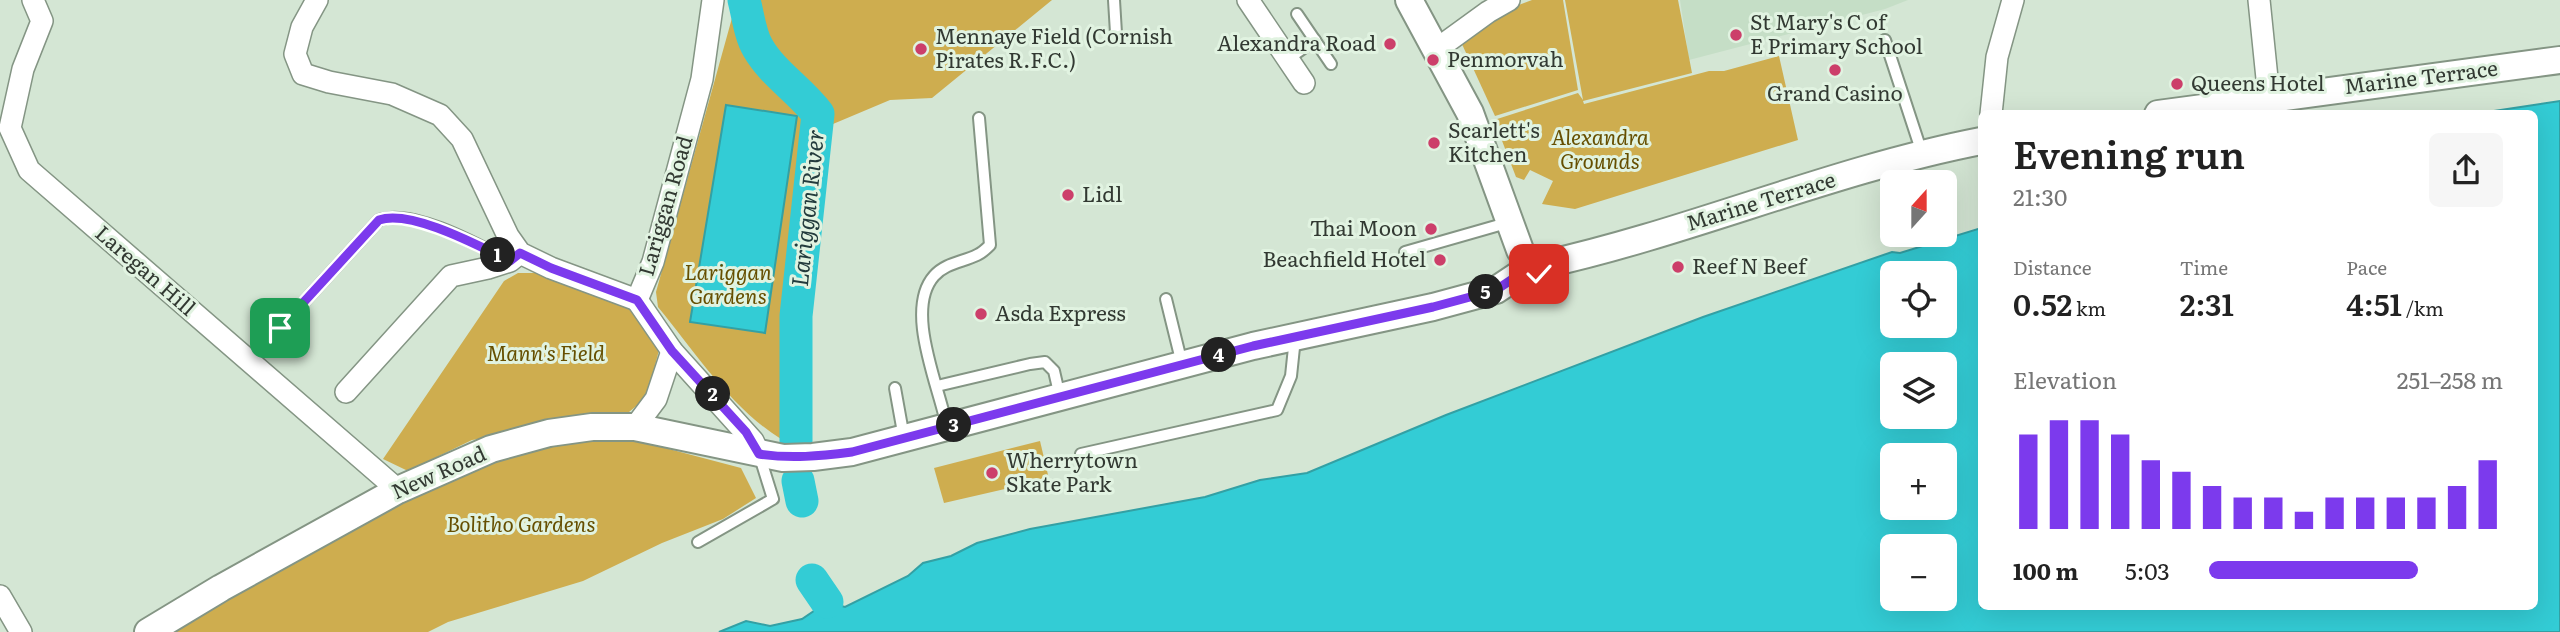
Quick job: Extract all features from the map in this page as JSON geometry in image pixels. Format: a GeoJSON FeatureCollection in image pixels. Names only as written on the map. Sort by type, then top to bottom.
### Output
{"type":"FeatureCollection","features":[{"type":"Feature","properties":{"kind":"street","name":"Laregan Hill"},"geometry":{"type":"LineString","coordinates":[[33,0],[42,21],[23,69],[10,128],[29,170],[398,490]]}},
{"type":"Feature","properties":{"kind":"street"},"geometry":{"type":"LineString","coordinates":[[317,0],[302,27],[295,54],[303,74],[329,82],[392,94],[440,115],[462,139],[515,257]]}},
{"type":"Feature","properties":{"kind":"street","name":"Lariggan Road"},"geometry":{"type":"LineString","coordinates":[[713,0],[702,79],[653,262],[637,300],[672,351],[746,432],[759,454]]}},
{"type":"Feature","properties":{"kind":"street"},"geometry":{"type":"LineString","coordinates":[[1248,0],[1304,83]]}},
{"type":"Feature","properties":{"kind":"street"},"geometry":{"type":"LineString","coordinates":[[1409,0],[1470,113],[1510,222],[1518,263]]}},
{"type":"Feature","properties":{"kind":"street"},"geometry":{"type":"LineString","coordinates":[[1437,50],[1488,12],[1509,0]]}},
{"type":"Feature","properties":{"kind":"street"},"geometry":{"type":"LineString","coordinates":[[1991,110],[1997,57],[2012,0]]}},
{"type":"Feature","properties":{"kind":"street"},"geometry":{"type":"LineString","coordinates":[[2259,0],[2269,98]]}},
{"type":"Feature","properties":{"kind":"street","name":"Marine Terrace"},"geometry":{"type":"LineString","coordinates":[[2186,110],[2560,60]]}},
{"type":"Feature","properties":{"kind":"street","name":"Marine Terrace"},"geometry":{"type":"LineString","coordinates":[[1518,263],[1525,280],[1533,279],[1541,271],[1542,265],[1609,250],[1922,153],[1978,142]]}},
{"type":"Feature","properties":{"kind":"street"},"geometry":{"type":"LineString","coordinates":[[346,392],[451,276],[515,257],[637,300]]}},
{"type":"Feature","properties":{"kind":"street","name":"New Road"},"geometry":{"type":"LineString","coordinates":[[148,632],[221,588],[398,490],[491,449],[549,433],[592,427],[635,427],[783,458],[852,452],[1182,365],[1496,290],[1518,263]]}},
{"type":"Feature","properties":{"kind":"street"},"geometry":{"type":"LineString","coordinates":[[635,427],[656,398],[672,351]]}},
{"type":"Feature","properties":{"kind":"street"},"geometry":{"type":"LineString","coordinates":[[0,596],[21,632]]}},
{"type":"Feature","properties":{"kind":"lane"},"geometry":{"type":"LineString","coordinates":[[1114,0],[1116,33]]}},
{"type":"Feature","properties":{"kind":"lane"},"geometry":{"type":"LineString","coordinates":[[1297,14],[1331,64]]}},
{"type":"Feature","properties":{"kind":"lane"},"geometry":{"type":"LineString","coordinates":[[1287,59],[1315,40]]}},
{"type":"Feature","properties":{"kind":"lane"},"geometry":{"type":"LineString","coordinates":[[1885,40],[1922,153]]}},
{"type":"Feature","properties":{"kind":"lane"},"geometry":{"type":"LineString","coordinates":[[947,427],[920,317],[924,291],[935,274],[956,262],[977,255],[990,246],[979,118]]}},
{"type":"Feature","properties":{"kind":"lane"},"geometry":{"type":"LineString","coordinates":[[280,328],[379,220],[391,215],[418,221],[479,246],[515,257]]}},
{"type":"Feature","properties":{"kind":"lane"},"geometry":{"type":"LineString","coordinates":[[1405,252],[1510,222]]}},
{"type":"Feature","properties":{"kind":"lane"},"geometry":{"type":"LineString","coordinates":[[1166,299],[1182,365]]}},
{"type":"Feature","properties":{"kind":"lane"},"geometry":{"type":"LineString","coordinates":[[1081,454],[1277,410],[1291,376],[1295,338]]}},
{"type":"Feature","properties":{"kind":"lane"},"geometry":{"type":"LineString","coordinates":[[937,386],[1030,363],[1045,362],[1054,371],[1060,397]]}},
{"type":"Feature","properties":{"kind":"lane"},"geometry":{"type":"LineString","coordinates":[[895,388],[904,438]]}},
{"type":"Feature","properties":{"kind":"lane"},"geometry":{"type":"LineString","coordinates":[[698,542],[773,499],[759,454]]}},
{"type":"Feature","properties":{"kind":"shaded area","name":"St Mary's C of E Primary School"},"geometry":{"type":"Polygon","coordinates":[[[1680,0],[1908,0],[1885,9],[1689,60],[1680,0]]]}},
{"type":"Feature","properties":{"kind":"green space","name":"Lariggan Gardens"},"geometry":{"type":"Polygon","coordinates":[[[737,0],[1052,0],[932,98],[890,100],[814,132],[792,316],[789,410],[781,439],[746,412],[715,378],[658,307],[656,292],[737,0]]]}},
{"type":"Feature","properties":{"kind":"green space"},"geometry":{"type":"Polygon","coordinates":[[[1532,0],[1563,0],[1578,90],[1495,116],[1461,42],[1492,15],[1532,0]]]}},
{"type":"Feature","properties":{"kind":"green space","name":"Alexandra Grounds"},"geometry":{"type":"Polygon","coordinates":[[[1565,0],[1678,0],[1692,73],[1583,101],[1584,104],[1709,71],[1724,71],[1779,56],[1798,140],[1575,209],[1542,204],[1553,181],[1530,170],[1524,180],[1516,177],[1494,120],[1578,93],[1583,100],[1565,0]]]}},
{"type":"Feature","properties":{"kind":"green space","name":"Mann's Field"},"geometry":{"type":"Polygon","coordinates":[[[518,273],[544,273],[636,307],[659,350],[647,397],[623,417],[472,440],[408,471],[383,459],[504,281],[518,273]]]}},
{"type":"Feature","properties":{"kind":"green space","name":"Bolitho Gardens"},"geometry":{"type":"Polygon","coordinates":[[[631,439],[741,468],[756,498],[723,519],[662,543],[583,581],[448,622],[428,632],[169,632],[383,513],[495,458],[549,444],[631,439]]]}},
{"type":"Feature","properties":{"kind":"green space","name":"Wherrytown Skate Park"},"geometry":{"type":"Polygon","coordinates":[[[1040,441],[1049,479],[944,503],[934,468],[1040,441]]]}},
{"type":"Feature","properties":{"kind":"water"},"geometry":{"type":"Polygon","coordinates":[[[2560,101],[2560,632],[719,632],[746,621],[770,626],[802,619],[827,602],[845,607],[908,576],[923,563],[951,556],[977,543],[1030,529],[1205,497],[1260,480],[1307,473],[1446,415],[1703,317],[1892,252],[1900,253],[1919,247],[1957,247],[1957,235],[1978,229],[1978,610],[2538,610],[2538,110],[2500,110],[2560,101]]]}},
{"type":"Feature","properties":{"kind":"water"},"geometry":{"type":"Polygon","coordinates":[[[726,105],[797,116],[765,333],[690,322],[726,105]]]}},
{"type":"Feature","properties":{"kind":"waterway","name":"Lariggan River"},"geometry":{"type":"LineString","coordinates":[[744,0],[758,48],[771,66],[818,114],[796,316],[796,441]]}},
{"type":"Feature","properties":{"kind":"waterway","name":"Lariggan River"},"geometry":{"type":"LineString","coordinates":[[798,481],[802,501]]}},
{"type":"Feature","properties":{"kind":"waterway","name":"Lariggan River"},"geometry":{"type":"LineString","coordinates":[[812,580],[827,602]]}},
{"type":"Feature","properties":{"kind":"place","name":"St Mary's C of E Primary School"},"geometry":{"type":"Point","coordinates":[1736,35]}},
{"type":"Feature","properties":{"kind":"place","name":"Alexandra Road"},"geometry":{"type":"Point","coordinates":[1390,44]}},
{"type":"Feature","properties":{"kind":"place","name":"Mennaye Field (Cornish Pirates R.F.C.)"},"geometry":{"type":"Point","coordinates":[921,49]}},
{"type":"Feature","properties":{"kind":"place","name":"Penmorvah"},"geometry":{"type":"Point","coordinates":[1433,60]}},
{"type":"Feature","properties":{"kind":"place","name":"Grand Casino"},"geometry":{"type":"Point","coordinates":[1835,70]}},
{"type":"Feature","properties":{"kind":"place","name":"Queens Hotel"},"geometry":{"type":"Point","coordinates":[2177,84]}},
{"type":"Feature","properties":{"kind":"place","name":"Scarlett's Kitchen"},"geometry":{"type":"Point","coordinates":[1434,143]}},
{"type":"Feature","properties":{"kind":"place","name":"Lidl"},"geometry":{"type":"Point","coordinates":[1068,195]}},
{"type":"Feature","properties":{"kind":"place","name":"Thai Moon"},"geometry":{"type":"Point","coordinates":[1431,229]}},
{"type":"Feature","properties":{"kind":"place","name":"Beachfield Hotel"},"geometry":{"type":"Point","coordinates":[1440,260]}},
{"type":"Feature","properties":{"kind":"place","name":"Reef N Beef"},"geometry":{"type":"Point","coordinates":[1678,267]}},
{"type":"Feature","properties":{"kind":"place","name":"Asda Express"},"geometry":{"type":"Point","coordinates":[981,314]}},
{"type":"Feature","properties":{"kind":"place","name":"Wherrytown Skate Park"},"geometry":{"type":"Point","coordinates":[992,473]}},
{"type":"Feature","properties":{"kind":"route"},"geometry":{"type":"LineString","coordinates":[[280,328],[379,220],[391,215],[418,221],[510,261],[520,253],[551,268],[637,300],[672,351],[746,432],[759,454],[783,458],[813,457],[852,452],[1253,346],[1433,307],[1496,290],[1517,276],[1527,280],[1539,274]]}}]}
